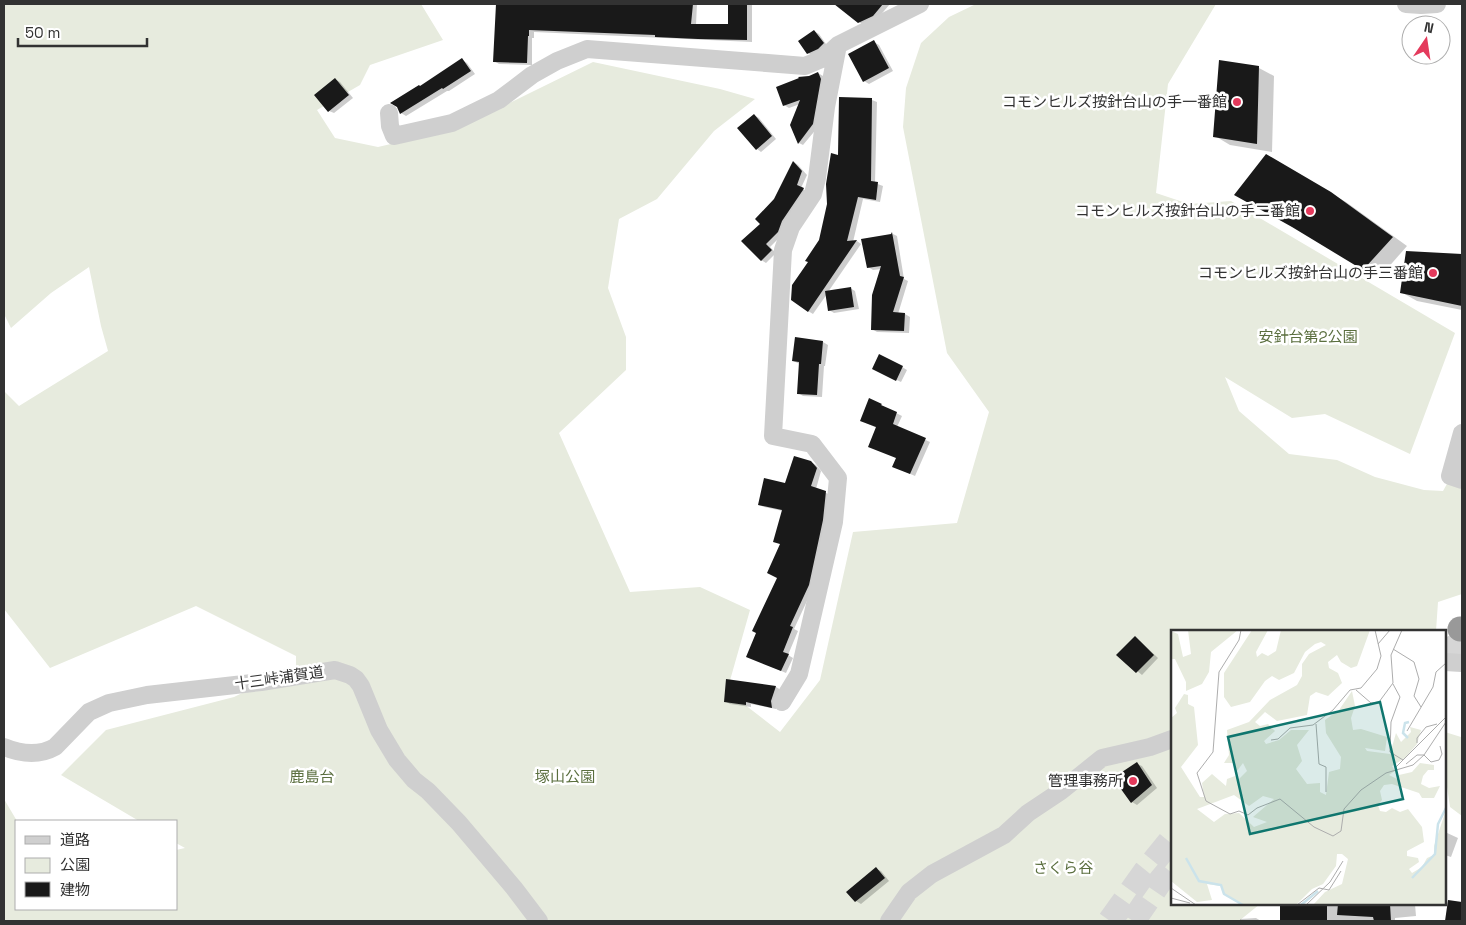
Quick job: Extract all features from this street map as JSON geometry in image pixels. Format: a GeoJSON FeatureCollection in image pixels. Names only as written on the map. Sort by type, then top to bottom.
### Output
{"type":"FeatureCollection","features":[{"type":"Feature","properties":{"kind":"street"},"geometry":{"type":"LineString","coordinates":[[389,113],[390,126],[394,136],[452,122],[499,100],[532,75],[557,61],[587,49],[805,66],[824,58],[838,45],[920,4]]}},
{"type":"Feature","properties":{"kind":"street"},"geometry":{"type":"LineString","coordinates":[[1406,4],[1437,4]]}},
{"type":"Feature","properties":{"kind":"street"},"geometry":{"type":"LineString","coordinates":[[782,702],[799,674],[834,522],[838,478],[812,444],[773,436],[784,250],[791,227],[813,194],[817,178],[826,107],[838,45]]}},
{"type":"Feature","properties":{"kind":"street"},"geometry":{"type":"LineString","coordinates":[[1456,478],[1462,433]]}},
{"type":"Feature","properties":{"kind":"street"},"geometry":{"type":"LineString","coordinates":[[1446,662],[1462,663]]}},
{"type":"Feature","properties":{"kind":"street","name":"十三峠浦賀道"},"geometry":{"type":"LineString","coordinates":[[4,747],[28,753],[49,750],[55,747],[90,712],[118,700],[261,682],[335,670],[344,672],[356,679],[361,686],[379,730],[397,760],[414,780],[428,791],[459,823],[514,888],[539,921]]}},
{"type":"Feature","properties":{"kind":"street"},"geometry":{"type":"LineString","coordinates":[[889,921],[909,892],[924,880],[1004,834],[1028,813],[1061,791],[1102,758],[1150,747],[1171,739]]}},
{"type":"Feature","properties":{"kind":"green space"},"geometry":{"type":"Polygon","coordinates":[[[4,4],[421,4],[443,40],[370,65],[360,85],[317,110],[335,138],[378,147],[459,128],[593,62],[720,89],[755,99],[714,131],[657,199],[619,219],[608,288],[626,337],[626,370],[559,433],[630,592],[700,587],[750,610],[727,691],[780,732],[820,680],[853,532],[957,523],[989,412],[947,353],[903,127],[906,88],[921,43],[949,17],[976,4],[1216,4],[1168,84],[1156,193],[1189,204],[1231,201],[1455,333],[1410,454],[1325,414],[1292,418],[1225,377],[1239,411],[1289,454],[1337,460],[1375,477],[1424,490],[1443,491],[1462,457],[1462,594],[1438,602],[1436,630],[1171,630],[1171,905],[1259,905],[1239,921],[4,921],[4,799],[16,820],[15,910],[178,910],[178,850],[185,848],[178,844],[178,820],[137,820],[61,775],[106,730],[234,697],[296,667],[296,656],[196,606],[50,668],[4,609],[4,391],[19,406],[108,351],[89,267],[51,293],[11,328],[4,314],[4,4]]]}},
{"type":"Feature","properties":{"kind":"green space"},"geometry":{"type":"Polygon","coordinates":[[[1446,732],[1462,736],[1462,816],[1450,807],[1446,780],[1446,732]]]}},
{"type":"Feature","properties":{"kind":"building"},"geometry":{"type":"Polygon","coordinates":[[[496,4],[693,4],[691,24],[728,24],[728,4],[747,4],[747,40],[529,30],[527,63],[493,62],[496,4]]]}},
{"type":"Feature","properties":{"kind":"building"},"geometry":{"type":"Polygon","coordinates":[[[834,4],[883,4],[873,16],[858,23],[834,4]]]}},
{"type":"Feature","properties":{"kind":"building"},"geometry":{"type":"Polygon","coordinates":[[[814,30],[824,43],[818,49],[807,54],[798,41],[814,30]]]}},
{"type":"Feature","properties":{"kind":"building"},"geometry":{"type":"Polygon","coordinates":[[[874,40],[889,68],[863,82],[848,54],[874,40]]]}},
{"type":"Feature","properties":{"kind":"building"},"geometry":{"type":"Polygon","coordinates":[[[462,58],[471,71],[443,89],[400,114],[397,107],[390,103],[420,86],[462,58]]]}},
{"type":"Feature","properties":{"kind":"building","name":"コモンヒルズ按針台山の手一番館"},"geometry":{"type":"Polygon","coordinates":[[[1219,60],[1259,66],[1257,144],[1213,137],[1219,60]]]}},
{"type":"Feature","properties":{"kind":"building"},"geometry":{"type":"Polygon","coordinates":[[[818,72],[821,79],[813,124],[798,144],[790,125],[800,100],[783,106],[776,87],[798,77],[809,76],[818,72]]]}},
{"type":"Feature","properties":{"kind":"building"},"geometry":{"type":"Polygon","coordinates":[[[335,78],[349,95],[328,112],[314,95],[335,78]]]}},
{"type":"Feature","properties":{"kind":"building"},"geometry":{"type":"Polygon","coordinates":[[[839,97],[872,98],[871,181],[878,182],[876,200],[858,197],[847,241],[857,240],[808,312],[791,300],[792,285],[808,262],[805,261],[819,240],[827,204],[826,184],[831,153],[838,155],[839,97]]]}},
{"type":"Feature","properties":{"kind":"building"},"geometry":{"type":"Polygon","coordinates":[[[754,114],[772,136],[756,150],[737,128],[754,114]]]}},
{"type":"Feature","properties":{"kind":"building","name":"コモンヒルズ按針台山の手二番館"},"geometry":{"type":"Polygon","coordinates":[[[1266,154],[1331,192],[1393,237],[1363,270],[1234,195],[1266,154]]]}},
{"type":"Feature","properties":{"kind":"building"},"geometry":{"type":"Polygon","coordinates":[[[793,161],[802,171],[797,185],[804,188],[782,221],[778,232],[766,244],[772,250],[761,261],[741,241],[760,224],[755,219],[774,199],[793,161]]]}},
{"type":"Feature","properties":{"kind":"building"},"geometry":{"type":"Polygon","coordinates":[[[892,232],[900,276],[904,277],[893,312],[905,313],[904,331],[871,330],[872,295],[881,266],[867,268],[861,239],[891,234],[892,232]]]}},
{"type":"Feature","properties":{"kind":"building","name":"コモンヒルズ按針台山の手三番館"},"geometry":{"type":"Polygon","coordinates":[[[1406,251],[1462,254],[1462,306],[1400,293],[1406,251]]]}},
{"type":"Feature","properties":{"kind":"building"},"geometry":{"type":"Polygon","coordinates":[[[851,287],[854,307],[828,311],[825,291],[851,287]]]}},
{"type":"Feature","properties":{"kind":"building"},"geometry":{"type":"Polygon","coordinates":[[[795,337],[823,341],[817,395],[797,394],[799,362],[792,361],[795,337]]]}},
{"type":"Feature","properties":{"kind":"building"},"geometry":{"type":"Polygon","coordinates":[[[879,354],[903,366],[896,381],[872,369],[879,354]]]}},
{"type":"Feature","properties":{"kind":"building"},"geometry":{"type":"Polygon","coordinates":[[[869,398],[897,412],[893,424],[926,438],[910,474],[892,467],[896,458],[868,447],[876,427],[860,421],[869,398]]]}},
{"type":"Feature","properties":{"kind":"building"},"geometry":{"type":"Polygon","coordinates":[[[794,456],[811,461],[817,468],[811,486],[826,491],[823,520],[809,585],[790,626],[793,627],[783,652],[789,654],[781,671],[746,657],[756,633],[752,631],[777,578],[767,573],[780,544],[773,542],[782,510],[758,505],[764,478],[785,483],[794,456]]]}},
{"type":"Feature","properties":{"kind":"building"},"geometry":{"type":"Polygon","coordinates":[[[1135,636],[1154,655],[1136,673],[1116,655],[1135,636]]]}},
{"type":"Feature","properties":{"kind":"building"},"geometry":{"type":"Polygon","coordinates":[[[726,679],[776,686],[771,701],[772,708],[746,702],[746,705],[724,702],[726,679]]]}},
{"type":"Feature","properties":{"kind":"building","name":"管理事務所"},"geometry":{"type":"Polygon","coordinates":[[[1137,762],[1152,785],[1131,803],[1113,778],[1137,762]]]}},
{"type":"Feature","properties":{"kind":"building"},"geometry":{"type":"Polygon","coordinates":[[[876,867],[885,878],[855,902],[846,892],[876,867]]]}},
{"type":"Feature","properties":{"kind":"building"},"geometry":{"type":"Polygon","coordinates":[[[1448,900],[1462,902],[1462,921],[1445,921],[1448,900]]]}},
{"type":"Feature","properties":{"kind":"building"},"geometry":{"type":"Polygon","coordinates":[[[1280,905],[1327,905],[1327,921],[1280,921],[1280,905]]]}},
{"type":"Feature","properties":{"kind":"building"},"geometry":{"type":"Polygon","coordinates":[[[1338,905],[1390,905],[1391,921],[1374,921],[1373,917],[1337,915],[1338,905]]]}},
{"type":"Feature","properties":{"kind":"tunnel"},"geometry":{"type":"LineString","coordinates":[[1446,651],[1462,643]]}},
{"type":"Feature","properties":{"kind":"tunnel"},"geometry":{"type":"LineString","coordinates":[[1110,921],[1145,872],[1171,840]]}},
{"type":"Feature","properties":{"kind":"tunnel"},"geometry":{"type":"LineString","coordinates":[[1133,921],[1171,868]]}},
{"type":"Feature","properties":{"kind":"place","name":"コモンヒルズ按針台山の手一番館"},"geometry":{"type":"Point","coordinates":[1237,102]}},
{"type":"Feature","properties":{"kind":"place","name":"コモンヒルズ按針台山の手二番館"},"geometry":{"type":"Point","coordinates":[1310,211]}},
{"type":"Feature","properties":{"kind":"place","name":"コモンヒルズ按針台山の手三番館"},"geometry":{"type":"Point","coordinates":[1433,273]}},
{"type":"Feature","properties":{"kind":"place","name":"管理事務所"},"geometry":{"type":"Point","coordinates":[1133,781]}},
{"type":"Feature","properties":{"kind":"park label","name":"安針台第2公園"},"geometry":{"type":"Point","coordinates":[1308,337]}},
{"type":"Feature","properties":{"kind":"park label","name":"鹿島台"},"geometry":{"type":"Point","coordinates":[312,777]}},
{"type":"Feature","properties":{"kind":"park label","name":"塚山公園"},"geometry":{"type":"Point","coordinates":[565,777]}},
{"type":"Feature","properties":{"kind":"park label","name":"さくら谷"},"geometry":{"type":"Point","coordinates":[1063,868]}}]}
